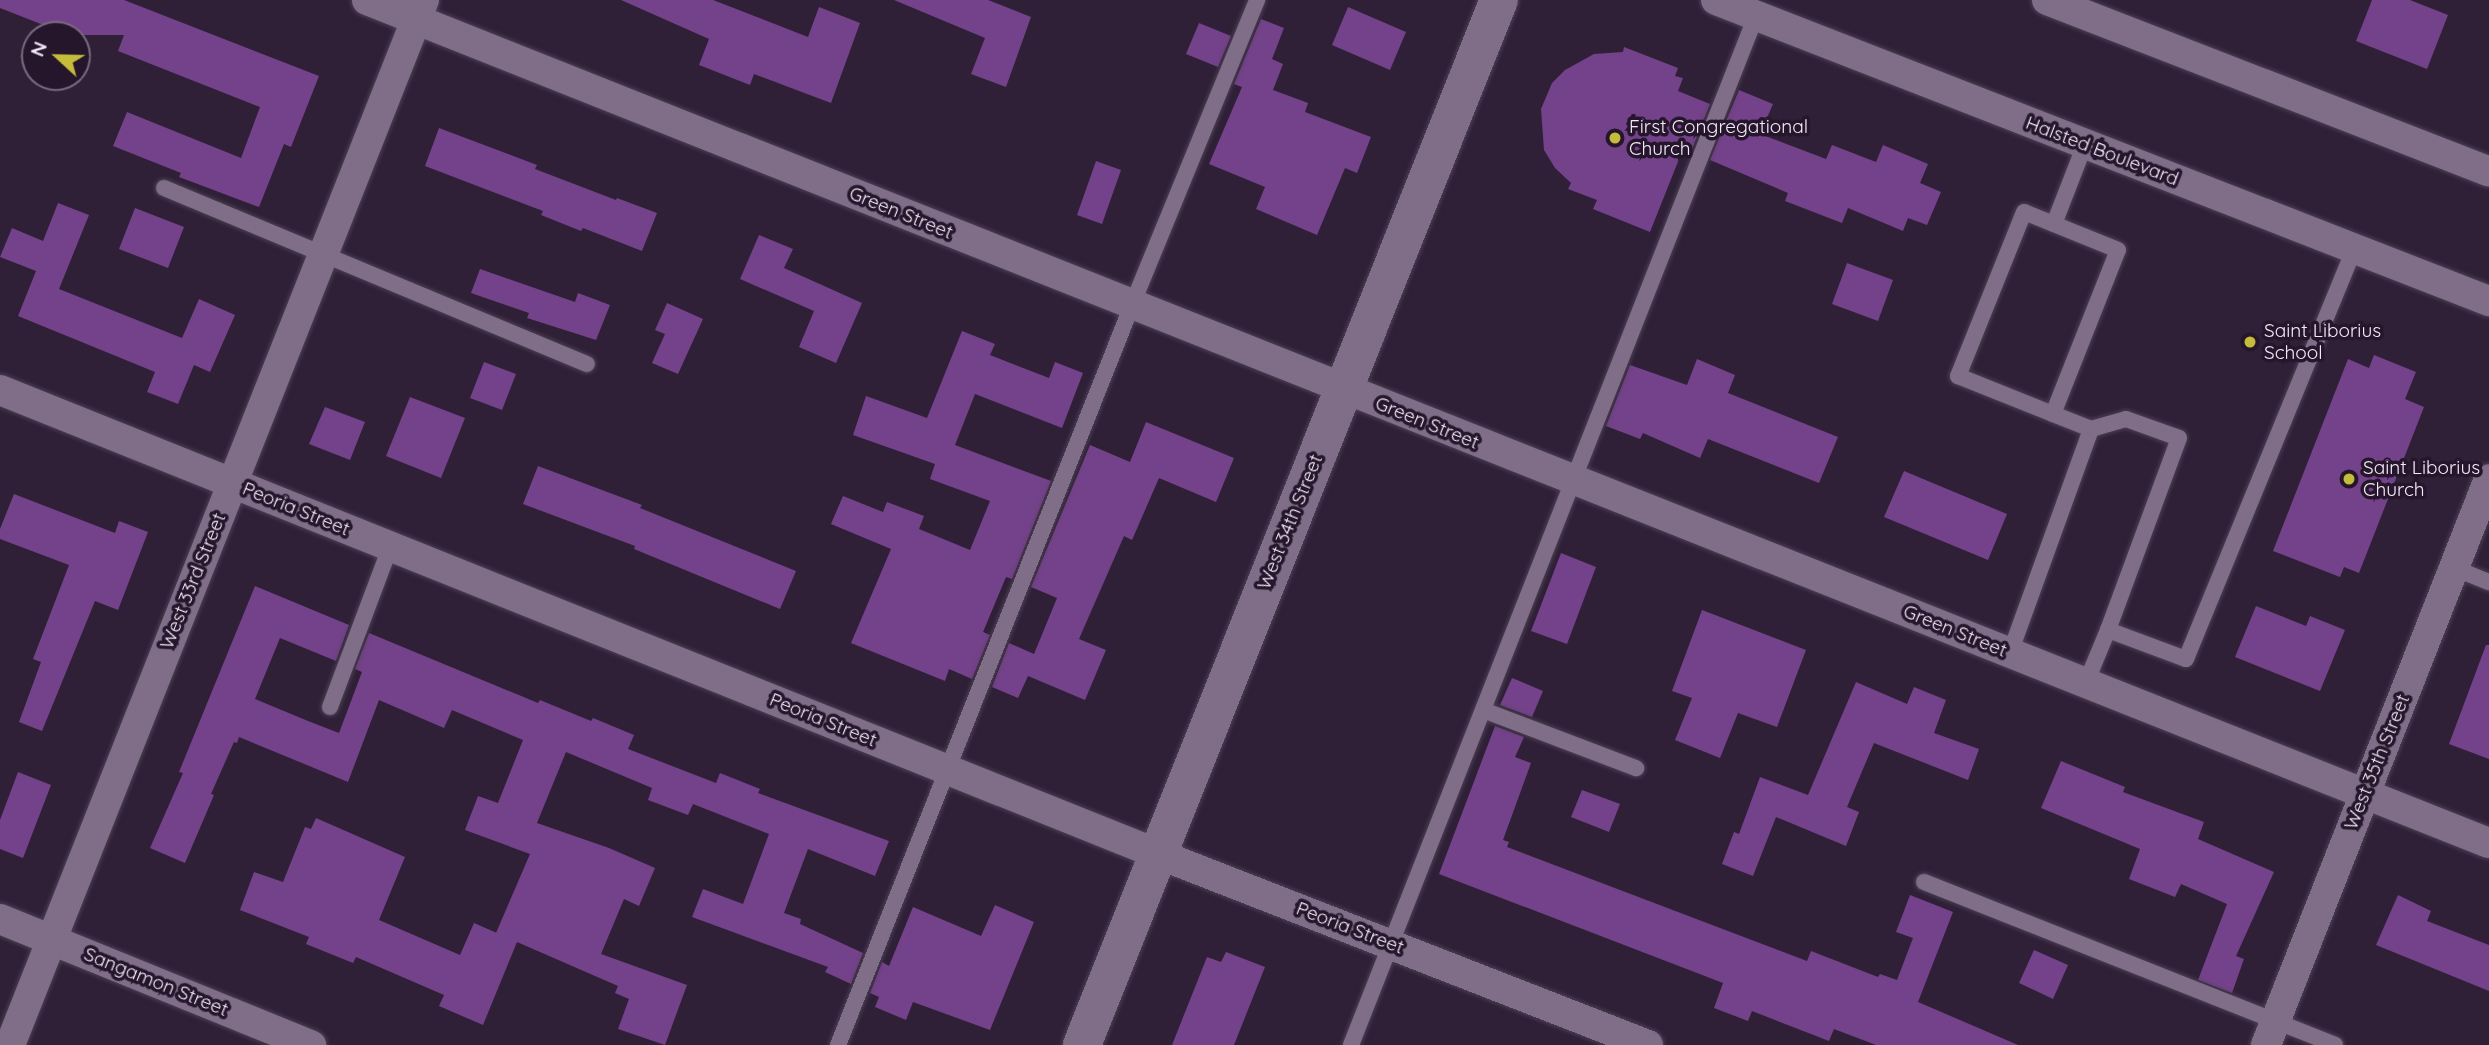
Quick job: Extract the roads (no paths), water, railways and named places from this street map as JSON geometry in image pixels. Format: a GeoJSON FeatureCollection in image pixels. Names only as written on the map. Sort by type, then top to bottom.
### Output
{"type":"FeatureCollection","features":[{"type":"Feature","properties":{"kind":"street","name":"Green Street"},"geometry":{"type":"LineString","coordinates":[[367,0],[420,10],[1343,390],[2489,843]]}},
{"type":"Feature","properties":{"kind":"street","name":"West 34th Street"},"geometry":{"type":"LineString","coordinates":[[1082,1045],[1499,0]]}},
{"type":"Feature","properties":{"kind":"street","name":"Halsted Boulevard"},"geometry":{"type":"LineString","coordinates":[[1716,0],[2489,301]]}},
{"type":"Feature","properties":{"kind":"street"},"geometry":{"type":"LineString","coordinates":[[2048,0],[2489,171]]}},
{"type":"Feature","properties":{"kind":"street","name":"West 33rd Street"},"geometry":{"type":"LineString","coordinates":[[10,1045],[420,10]]}},
{"type":"Feature","properties":{"kind":"street","name":"Peoria Street"},"geometry":{"type":"LineString","coordinates":[[0,390],[1158,854],[1648,1045]]}},
{"type":"Feature","properties":{"kind":"street","name":"West 35th Street"},"geometry":{"type":"LineString","coordinates":[[2270,1033],[2489,479]]}},
{"type":"Feature","properties":{"kind":"street","name":"Sangamon Street"},"geometry":{"type":"LineString","coordinates":[[0,919],[311,1045]]}},
{"type":"Feature","properties":{"kind":"lane"},"geometry":{"type":"LineString","coordinates":[[838,1045],[1132,305],[1257,0]]}},
{"type":"Feature","properties":{"kind":"lane"},"geometry":{"type":"LineString","coordinates":[[1351,1045],[1756,16]]}},
{"type":"Feature","properties":{"kind":"lane"},"geometry":{"type":"LineString","coordinates":[[2054,224],[2085,144]]}},
{"type":"Feature","properties":{"kind":"lane"},"geometry":{"type":"LineString","coordinates":[[164,188],[587,364]]}},
{"type":"Feature","properties":{"kind":"lane"},"geometry":{"type":"LineString","coordinates":[[2053,414],[2118,250],[2024,212],[1958,376],[2053,414],[2091,429],[2126,419],[2179,438],[2086,683]]}},
{"type":"Feature","properties":{"kind":"lane"},"geometry":{"type":"LineString","coordinates":[[2108,630],[2186,659],[2354,249]]}},
{"type":"Feature","properties":{"kind":"lane"},"geometry":{"type":"LineString","coordinates":[[2010,653],[2091,429]]}},
{"type":"Feature","properties":{"kind":"lane"},"geometry":{"type":"LineString","coordinates":[[330,707],[390,547]]}},
{"type":"Feature","properties":{"kind":"lane"},"geometry":{"type":"LineString","coordinates":[[2454,568],[2489,582]]}},
{"type":"Feature","properties":{"kind":"lane"},"geometry":{"type":"LineString","coordinates":[[1483,710],[1636,768]]}},
{"type":"Feature","properties":{"kind":"lane"},"geometry":{"type":"LineString","coordinates":[[1924,882],[2270,1033],[2335,1045]]}},
{"type":"Feature","properties":{"kind":"place","name":"First Congregational Church"},"geometry":{"type":"Point","coordinates":[1615,138]}},
{"type":"Feature","properties":{"kind":"place","name":"Saint Liborius School"},"geometry":{"type":"Point","coordinates":[2250,342]}},
{"type":"Feature","properties":{"kind":"place","name":"Saint Liborius Church"},"geometry":{"type":"Point","coordinates":[2349,479]}}]}
